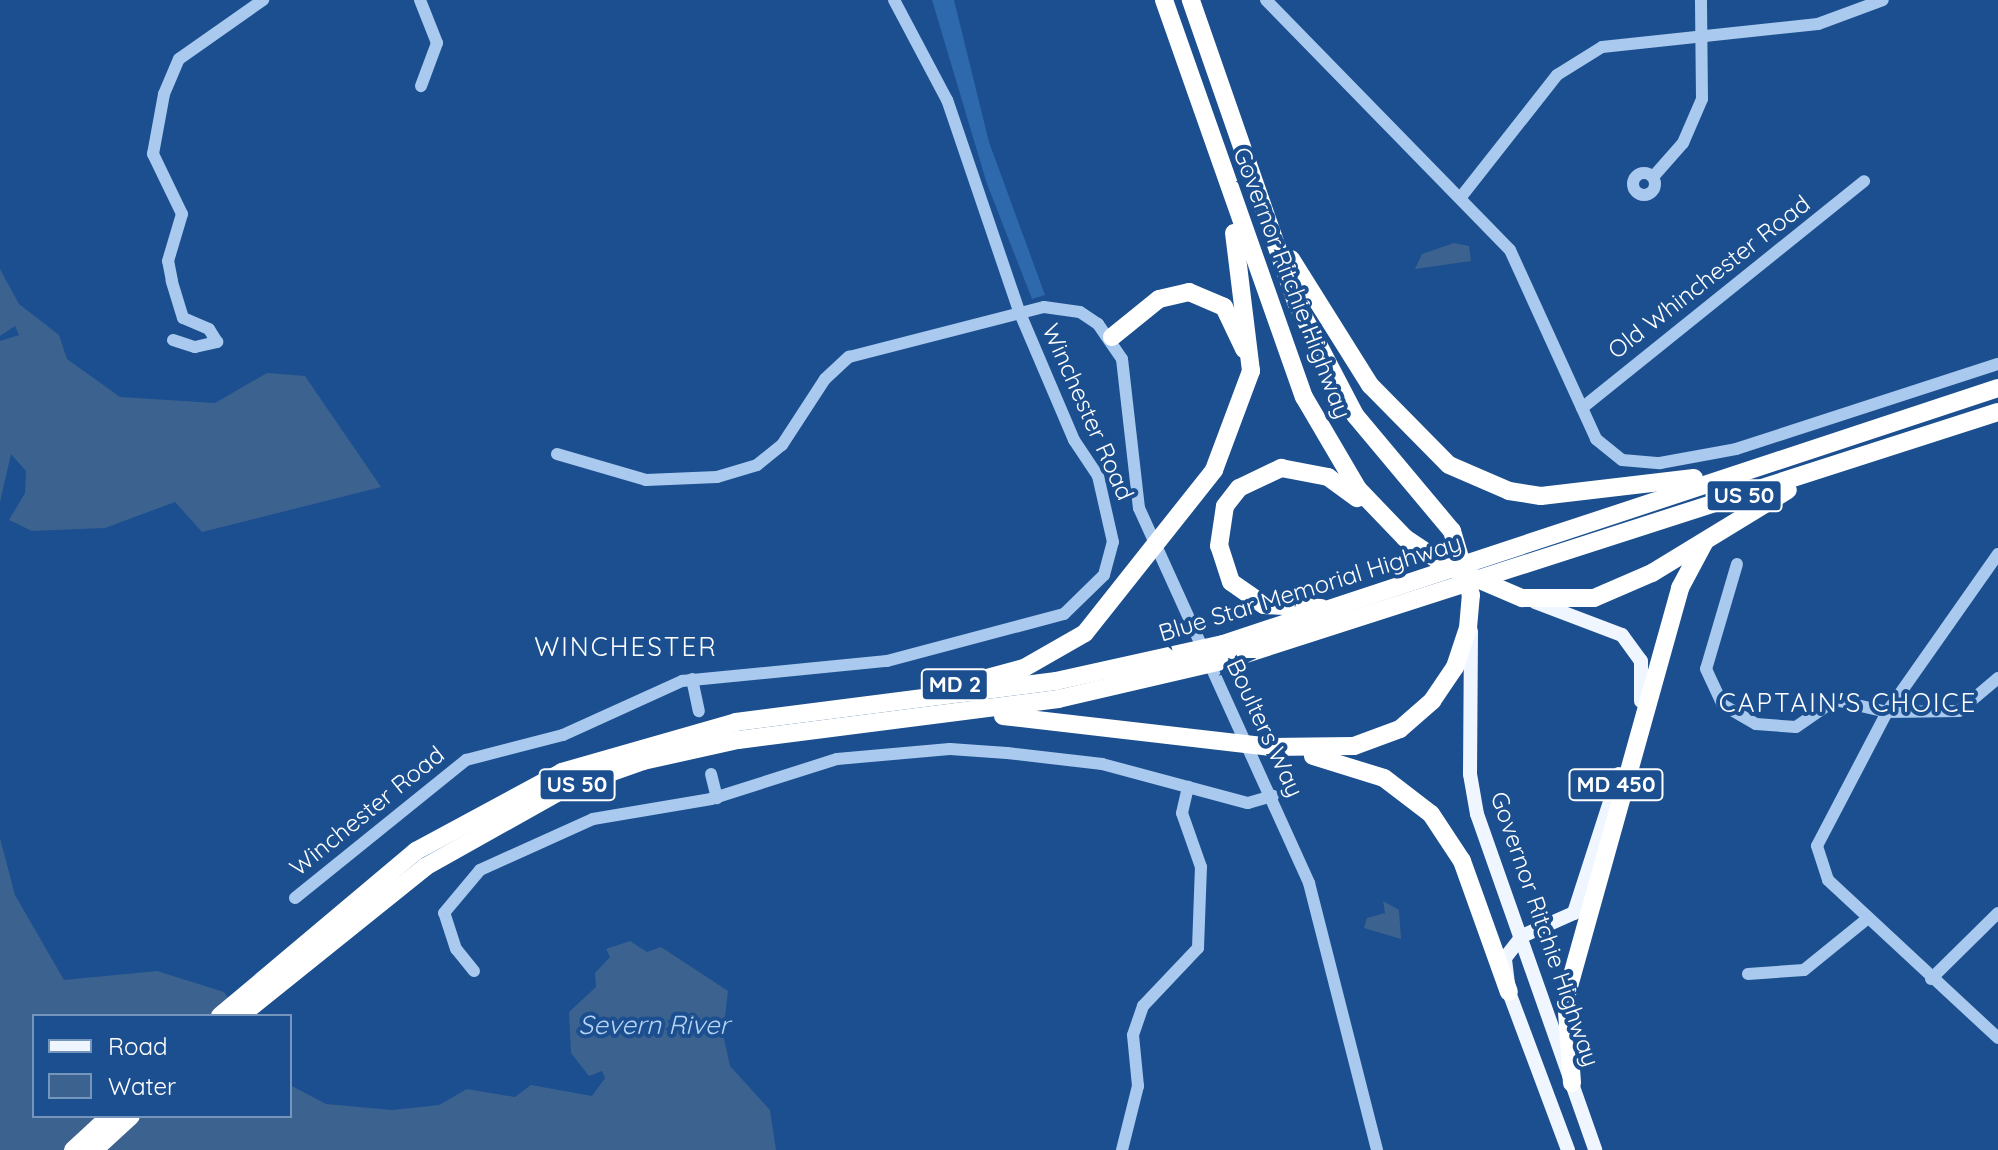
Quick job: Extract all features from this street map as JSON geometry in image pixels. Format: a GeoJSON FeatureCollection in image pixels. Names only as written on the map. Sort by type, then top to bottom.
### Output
{"type":"FeatureCollection","features":[{"type":"Feature","properties":{"kind":"highway","name":"Governor Ritchie Highway"},"geometry":{"type":"LineString","coordinates":[[1164,0],[1304,397],[1358,489],[1405,538],[1447,566],[1534,602]]}},
{"type":"Feature","properties":{"kind":"highway","name":"Governor Ritchie Highway"},"geometry":{"type":"LineString","coordinates":[[1191,0],[1296,302],[1334,384],[1442,511],[1461,551],[1471,605]]}},
{"type":"Feature","properties":{"kind":"highway"},"geometry":{"type":"LineString","coordinates":[[1200,106],[1243,266],[1252,347],[1243,406]]}},
{"type":"Feature","properties":{"kind":"highway"},"geometry":{"type":"LineString","coordinates":[[1244,151],[1330,331],[1396,416],[1449,465],[1509,491],[1569,497],[1681,482],[1821,446]]}},
{"type":"Feature","properties":{"kind":"highway"},"geometry":{"type":"LineString","coordinates":[[1112,337],[1159,299],[1189,292],[1214,300],[1244,347],[1243,406]]}},
{"type":"Feature","properties":{"kind":"highway","name":"Blue Star Memorial Highway"},"geometry":{"type":"LineString","coordinates":[[242,1014],[291,960],[425,867],[564,789],[738,740],[1058,699],[1186,661],[1447,593],[1487,569],[1821,446],[1998,388]]}},
{"type":"Feature","properties":{"kind":"highway","name":"MD 2"},"geometry":{"type":"LineString","coordinates":[[736,722],[1024,668],[1085,633],[1214,470],[1243,406]]}},
{"type":"Feature","properties":{"kind":"highway","name":"Blue Star Memorial Highway"},"geometry":{"type":"LineString","coordinates":[[1226,651],[1443,574],[1487,569],[1840,464],[1998,412]]}},
{"type":"Feature","properties":{"kind":"highway"},"geometry":{"type":"LineString","coordinates":[[1534,602],[1624,588],[1713,531],[1840,464]]}},
{"type":"Feature","properties":{"kind":"highway"},"geometry":{"type":"LineString","coordinates":[[1344,608],[1264,605],[1231,582],[1220,526],[1239,488],[1261,474],[1306,469],[1347,489],[1405,538]]}},
{"type":"Feature","properties":{"kind":"highway"},"geometry":{"type":"LineString","coordinates":[[1572,1083],[1566,1010],[1573,969],[1680,588],[1713,531]]}},
{"type":"Feature","properties":{"kind":"highway","name":"MD 2"},"geometry":{"type":"LineString","coordinates":[[904,717],[1024,715],[1271,747],[1354,746],[1400,729],[1455,667],[1471,605]]}},
{"type":"Feature","properties":{"kind":"highway","name":"Blue Star Memorial Highway"},"geometry":{"type":"LineString","coordinates":[[223,1014],[291,960],[416,851],[479,814],[576,767],[736,722],[1186,661]]}},
{"type":"Feature","properties":{"kind":"highway"},"geometry":{"type":"LineString","coordinates":[[1271,747],[1362,768],[1431,814],[1462,861],[1509,992]]}},
{"type":"Feature","properties":{"kind":"highway"},"geometry":{"type":"LineString","coordinates":[[73,1150],[108,1118]]}},
{"type":"Feature","properties":{"kind":"highway"},"geometry":{"type":"LineString","coordinates":[[94,1150],[129,1118]]}},
{"type":"Feature","properties":{"kind":"main road","name":"MD 450"},"geometry":{"type":"LineString","coordinates":[[1522,936],[1560,923],[1582,898],[1644,692],[1641,661],[1622,635],[1534,602]]}},
{"type":"Feature","properties":{"kind":"main road","name":"Governor Ritchie Highway"},"geometry":{"type":"LineString","coordinates":[[1471,605],[1470,774],[1595,1150]]}},
{"type":"Feature","properties":{"kind":"main road","name":"Governor Ritchie Highway"},"geometry":{"type":"LineString","coordinates":[[1522,936],[1507,950],[1509,992],[1568,1150]]}},
{"type":"Feature","properties":{"kind":"street"},"geometry":{"type":"LineString","coordinates":[[173,340],[195,347],[217,342],[209,329],[183,318],[172,281],[168,261],[182,214],[153,154],[164,94],[179,59],[263,0]]}},
{"type":"Feature","properties":{"kind":"street"},"geometry":{"type":"LineString","coordinates":[[420,0],[437,43],[421,86]]}},
{"type":"Feature","properties":{"kind":"street","name":"Winchester Road"},"geometry":{"type":"LineString","coordinates":[[295,898],[466,760],[563,735],[692,679],[887,661],[1064,614],[1084,601],[1110,560],[1110,511],[1019,311],[958,126],[894,0]]}},
{"type":"Feature","properties":{"kind":"street"},"geometry":{"type":"LineString","coordinates":[[1266,0],[1461,197],[1526,274],[1582,408],[1612,455],[1660,463],[1736,449],[1998,364]]}},
{"type":"Feature","properties":{"kind":"street"},"geometry":{"type":"LineString","coordinates":[[1653,177],[1697,115],[1705,83],[1701,0]]}},
{"type":"Feature","properties":{"kind":"street"},"geometry":{"type":"LineString","coordinates":[[1461,197],[1568,65],[1622,41],[1838,21],[1883,0]]}},
{"type":"Feature","properties":{"kind":"street","name":"Old Whinchester Road"},"geometry":{"type":"LineString","coordinates":[[1582,408],[1864,181]]}},
{"type":"Feature","properties":{"kind":"street"},"geometry":{"type":"LineString","coordinates":[[557,454],[680,484],[757,465],[782,445],[825,379],[849,357],[1019,311],[1067,308],[1112,337]]}},
{"type":"Feature","properties":{"kind":"street","name":"Boulters Way"},"geometry":{"type":"LineString","coordinates":[[1112,337],[1124,367],[1139,508],[1273,796],[1324,925],[1377,1150]]}},
{"type":"Feature","properties":{"kind":"street"},"geometry":{"type":"LineString","coordinates":[[1998,554],[1887,712],[1817,846],[1828,880],[1998,1038]]}},
{"type":"Feature","properties":{"kind":"street"},"geometry":{"type":"LineString","coordinates":[[1737,564],[1706,669],[1723,705],[1756,724],[1796,727],[1835,700],[1887,712],[1959,711],[1998,678]]}},
{"type":"Feature","properties":{"kind":"street"},"geometry":{"type":"LineString","coordinates":[[692,679],[699,711]]}},
{"type":"Feature","properties":{"kind":"street"},"geometry":{"type":"LineString","coordinates":[[474,971],[456,949],[444,913],[480,870],[593,819],[717,798],[837,759],[950,749],[1102,764],[1248,803],[1273,796]]}},
{"type":"Feature","properties":{"kind":"street"},"geometry":{"type":"LineString","coordinates":[[711,774],[717,798]]}},
{"type":"Feature","properties":{"kind":"street"},"geometry":{"type":"LineString","coordinates":[[1122,1150],[1138,1086],[1133,1035],[1143,1006],[1198,948],[1201,867],[1182,813],[1188,787]]}},
{"type":"Feature","properties":{"kind":"street"},"geometry":{"type":"LineString","coordinates":[[1931,979],[1998,913]]}},
{"type":"Feature","properties":{"kind":"street"},"geometry":{"type":"LineString","coordinates":[[1748,974],[1804,970],[1868,918]]}},
{"type":"Feature","properties":{"kind":"shaded area"},"geometry":{"type":"Polygon","coordinates":[[[932,0],[954,0],[989,142],[1045,295],[1032,299],[987,184],[932,0]]]}},
{"type":"Feature","properties":{"kind":"water"},"geometry":{"type":"Polygon","coordinates":[[[1454,243],[1469,246],[1471,261],[1415,269],[1422,254],[1454,243]]]}},
{"type":"Feature","properties":{"kind":"water"},"geometry":{"type":"Polygon","coordinates":[[[0,269],[19,304],[59,335],[67,359],[120,397],[215,403],[267,373],[305,376],[381,487],[202,532],[175,502],[105,528],[32,531],[9,520],[25,493],[26,471],[11,454],[0,502],[0,341],[19,335],[15,326],[0,336],[0,269]]]}},
{"type":"Feature","properties":{"kind":"water","name":"Severn River"},"geometry":{"type":"Polygon","coordinates":[[[0,838],[15,895],[64,980],[157,971],[224,992],[240,1014],[32,1014],[32,1118],[292,1118],[292,1086],[326,1104],[392,1110],[439,1105],[467,1089],[515,1097],[531,1085],[592,1096],[605,1078],[602,1071],[589,1076],[571,1053],[569,1012],[596,987],[595,973],[610,957],[606,949],[630,941],[647,952],[661,947],[728,991],[723,1034],[730,1066],[770,1110],[776,1150],[0,1150],[0,838]]]}},
{"type":"Feature","properties":{"kind":"water"},"geometry":{"type":"Polygon","coordinates":[[[1383,901],[1399,910],[1401,939],[1364,928],[1367,918],[1385,913],[1383,901]]]}},
{"type":"Feature","properties":{"kind":"district","name":"WINCHESTER"},"geometry":{"type":"Point","coordinates":[626,647]}},
{"type":"Feature","properties":{"kind":"district","name":"CAPTAIN'S CHOICE"},"geometry":{"type":"Point","coordinates":[1848,703]}}]}
